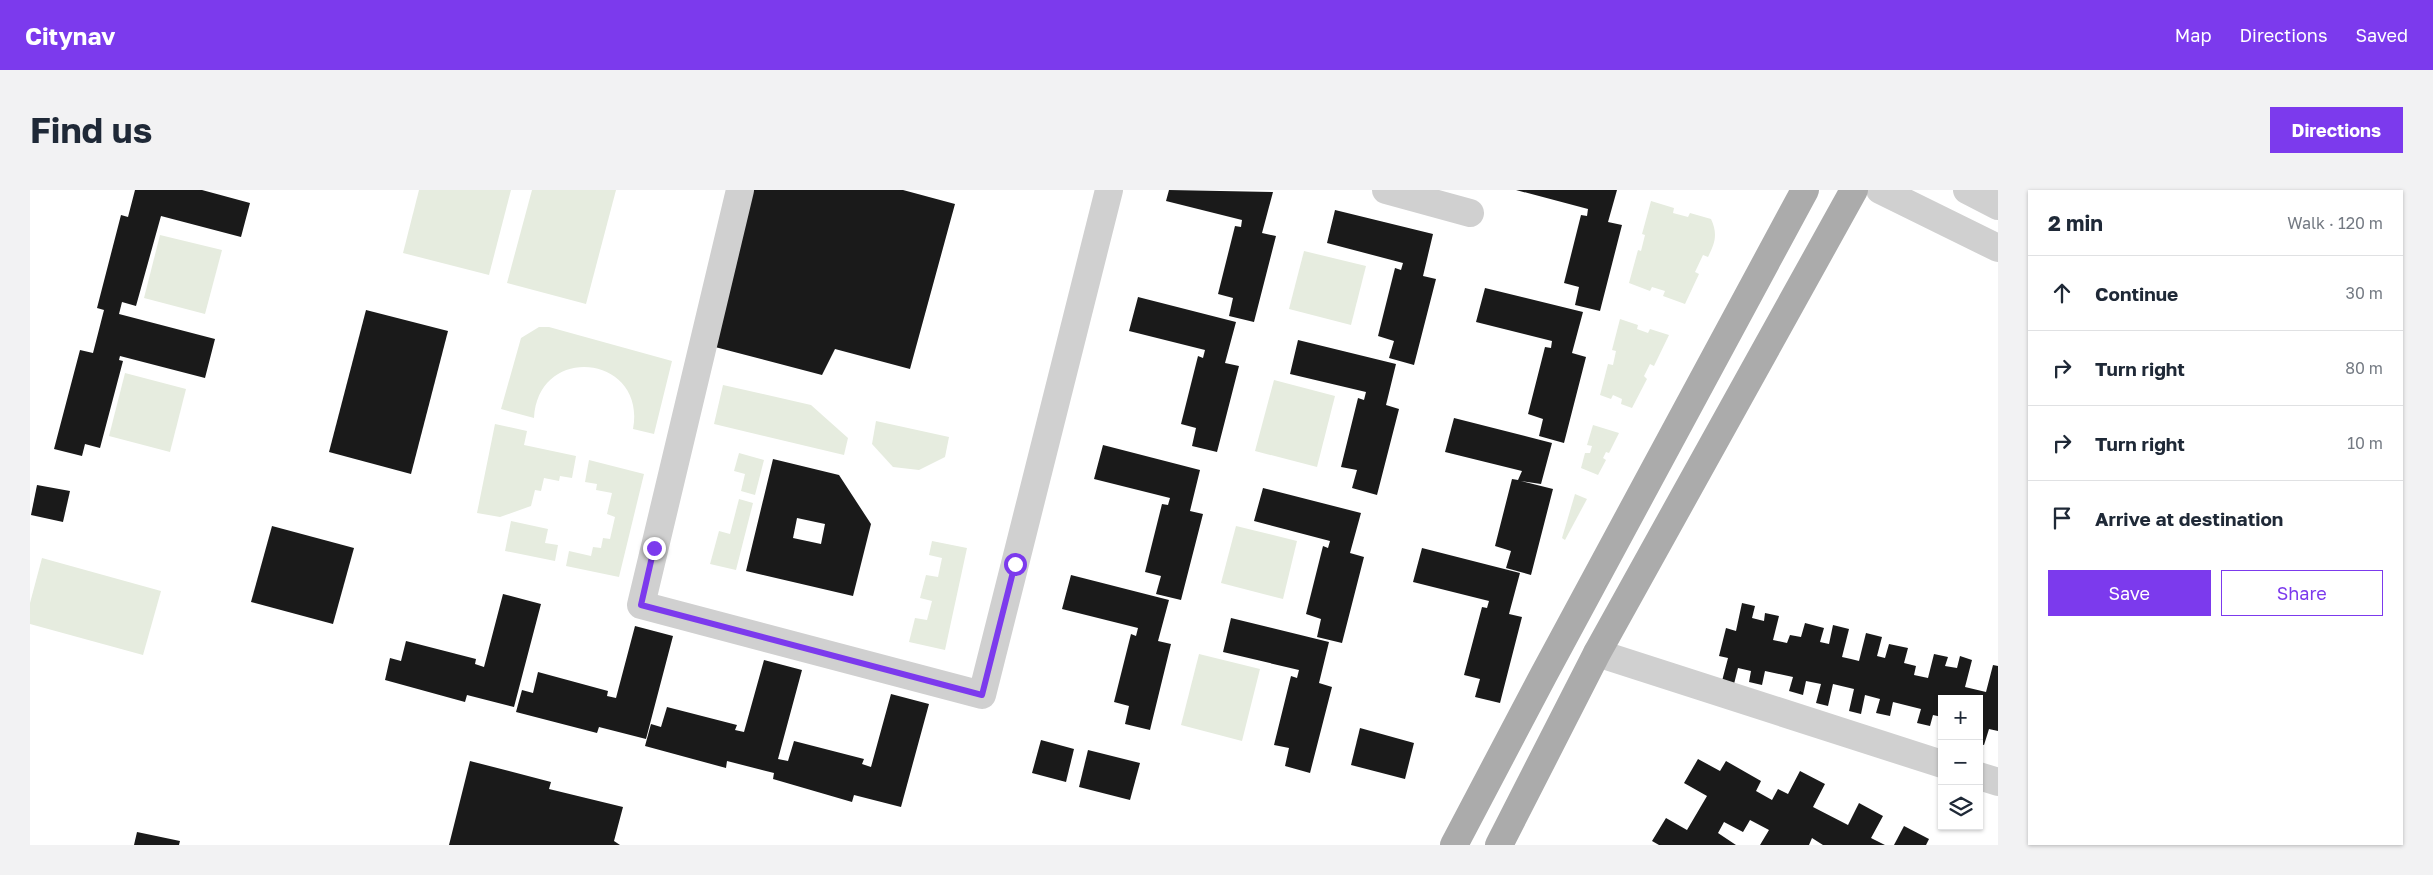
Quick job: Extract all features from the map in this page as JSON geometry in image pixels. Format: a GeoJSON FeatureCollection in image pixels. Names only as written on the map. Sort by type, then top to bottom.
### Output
{"type":"FeatureCollection","features":[{"type":"Feature","properties":{"kind":"main road"},"geometry":{"type":"LineString","coordinates":[[1454,845],[1542,676],[1805,190]]}},
{"type":"Feature","properties":{"kind":"main road"},"geometry":{"type":"LineString","coordinates":[[1500,845],[1597,652],[1854,190]]}},
{"type":"Feature","properties":{"kind":"street"},"geometry":{"type":"LineString","coordinates":[[740,190],[641,605],[982,695],[1109,190]]}},
{"type":"Feature","properties":{"kind":"street"},"geometry":{"type":"LineString","coordinates":[[1386,190],[1470,213]]}},
{"type":"Feature","properties":{"kind":"street"},"geometry":{"type":"LineString","coordinates":[[1880,190],[1998,248]]}},
{"type":"Feature","properties":{"kind":"street"},"geometry":{"type":"LineString","coordinates":[[1967,190],[1998,206]]}},
{"type":"Feature","properties":{"kind":"street"},"geometry":{"type":"LineString","coordinates":[[1597,652],[1938,763]]}},
{"type":"Feature","properties":{"kind":"street"},"geometry":{"type":"LineString","coordinates":[[1983,777],[1998,782]]}},
{"type":"Feature","properties":{"kind":"shaded area"},"geometry":{"type":"Polygon","coordinates":[[[419,190],[511,190],[489,275],[403,253],[419,190]]]}},
{"type":"Feature","properties":{"kind":"shaded area"},"geometry":{"type":"Polygon","coordinates":[[[532,190],[616,190],[586,304],[507,283],[532,190]]]}},
{"type":"Feature","properties":{"kind":"shaded area"},"geometry":{"type":"Polygon","coordinates":[[[1651,201],[1674,208],[1673,213],[1688,217],[1690,213],[1711,219],[1713,224],[1715,238],[1712,247],[1708,257],[1703,255],[1695,272],[1699,274],[1685,304],[1663,296],[1665,291],[1652,287],[1650,291],[1629,283],[1638,250],[1641,251],[1645,235],[1642,234],[1651,201]]]}},
{"type":"Feature","properties":{"kind":"shaded area"},"geometry":{"type":"Polygon","coordinates":[[[160,235],[222,250],[205,314],[144,298],[160,235]]]}},
{"type":"Feature","properties":{"kind":"shaded area"},"geometry":{"type":"Polygon","coordinates":[[[1304,251],[1366,266],[1351,325],[1289,309],[1304,251]]]}},
{"type":"Feature","properties":{"kind":"shaded area"},"geometry":{"type":"Polygon","coordinates":[[[1620,319],[1638,325],[1637,329],[1648,333],[1650,329],[1669,335],[1654,366],[1650,364],[1644,376],[1647,379],[1632,408],[1621,404],[1622,399],[1613,395],[1611,399],[1600,395],[1608,364],[1613,365],[1616,351],[1612,350],[1620,319]]]}},
{"type":"Feature","properties":{"kind":"shaded area"},"geometry":{"type":"Polygon","coordinates":[[[539,327],[549,327],[672,361],[654,434],[633,429],[633,404],[624,385],[609,373],[590,367],[571,369],[553,377],[540,394],[534,418],[501,409],[521,338],[539,327]]]}},
{"type":"Feature","properties":{"kind":"shaded area"},"geometry":{"type":"Polygon","coordinates":[[[125,373],[186,389],[170,452],[109,436],[125,373]]]}},
{"type":"Feature","properties":{"kind":"shaded area"},"geometry":{"type":"Polygon","coordinates":[[[1274,380],[1335,396],[1317,467],[1255,451],[1274,380]]]}},
{"type":"Feature","properties":{"kind":"shaded area"},"geometry":{"type":"Polygon","coordinates":[[[723,385],[811,405],[848,438],[844,455],[714,424],[723,385]]]}},
{"type":"Feature","properties":{"kind":"shaded area"},"geometry":{"type":"Polygon","coordinates":[[[876,421],[949,437],[945,457],[919,470],[893,467],[872,444],[876,421]]]}},
{"type":"Feature","properties":{"kind":"shaded area"},"geometry":{"type":"Polygon","coordinates":[[[495,424],[527,431],[524,445],[576,456],[572,478],[560,476],[559,481],[544,478],[541,491],[535,490],[531,506],[500,517],[477,513],[495,424]]]}},
{"type":"Feature","properties":{"kind":"shaded area"},"geometry":{"type":"Polygon","coordinates":[[[1593,425],[1619,433],[1609,453],[1606,452],[1603,458],[1606,460],[1598,475],[1581,468],[1585,453],[1590,453],[1592,446],[1587,445],[1593,425]]]}},
{"type":"Feature","properties":{"kind":"shaded area"},"geometry":{"type":"Polygon","coordinates":[[[739,453],[764,460],[755,495],[741,491],[745,474],[734,471],[739,453]]]}},
{"type":"Feature","properties":{"kind":"shaded area"},"geometry":{"type":"Polygon","coordinates":[[[589,460],[644,474],[619,577],[566,566],[569,551],[591,556],[593,547],[601,548],[603,538],[610,539],[615,517],[607,514],[612,493],[596,490],[597,484],[585,482],[589,460]]]}},
{"type":"Feature","properties":{"kind":"shaded area"},"geometry":{"type":"Polygon","coordinates":[[[1575,494],[1587,499],[1565,540],[1562,538],[1575,494]]]}},
{"type":"Feature","properties":{"kind":"shaded area"},"geometry":{"type":"Polygon","coordinates":[[[739,499],[753,503],[736,570],[710,564],[719,531],[730,534],[739,499]]]}},
{"type":"Feature","properties":{"kind":"shaded area"},"geometry":{"type":"Polygon","coordinates":[[[511,521],[548,529],[545,543],[558,545],[555,561],[505,551],[511,521]]]}},
{"type":"Feature","properties":{"kind":"shaded area"},"geometry":{"type":"Polygon","coordinates":[[[1236,526],[1297,541],[1283,599],[1221,583],[1236,526]]]}},
{"type":"Feature","properties":{"kind":"shaded area"},"geometry":{"type":"Polygon","coordinates":[[[932,541],[967,548],[945,650],[909,642],[915,618],[927,620],[932,601],[920,598],[926,575],[938,577],[942,558],[929,555],[932,541]]]}},
{"type":"Feature","properties":{"kind":"shaded area"},"geometry":{"type":"Polygon","coordinates":[[[42,558],[161,591],[143,655],[30,624],[30,603],[42,558]]]}},
{"type":"Feature","properties":{"kind":"shaded area"},"geometry":{"type":"Polygon","coordinates":[[[1199,654],[1260,669],[1242,741],[1181,725],[1199,654]]]}},
{"type":"Feature","properties":{"kind":"building"},"geometry":{"type":"Polygon","coordinates":[[[135,190],[202,190],[250,203],[241,237],[161,216],[136,306],[122,302],[119,314],[215,339],[205,378],[120,356],[119,360],[123,361],[100,448],[85,444],[82,456],[54,449],[80,350],[93,353],[104,310],[97,308],[121,215],[128,217],[135,190]]]}},
{"type":"Feature","properties":{"kind":"building"},"geometry":{"type":"Polygon","coordinates":[[[752,190],[903,190],[955,204],[910,369],[835,349],[822,375],[715,347],[752,190]]]}},
{"type":"Feature","properties":{"kind":"building"},"geometry":{"type":"Polygon","coordinates":[[[1169,190],[1273,192],[1262,233],[1276,236],[1254,322],[1229,316],[1233,298],[1218,294],[1235,226],[1241,227],[1242,220],[1166,201],[1169,190]]]}},
{"type":"Feature","properties":{"kind":"building"},"geometry":{"type":"Polygon","coordinates":[[[1516,190],[1617,190],[1608,222],[1622,225],[1600,311],[1575,305],[1579,287],[1564,283],[1581,215],[1587,216],[1588,209],[1516,190]]]}},
{"type":"Feature","properties":{"kind":"building"},"geometry":{"type":"Polygon","coordinates":[[[1335,210],[1433,234],[1423,276],[1436,279],[1414,365],[1389,358],[1394,341],[1378,336],[1395,268],[1401,270],[1403,263],[1327,243],[1335,210]]]}},
{"type":"Feature","properties":{"kind":"building"},"geometry":{"type":"Polygon","coordinates":[[[1485,288],[1583,312],[1572,353],[1586,357],[1564,443],[1539,436],[1543,419],[1528,414],[1545,347],[1551,348],[1552,341],[1476,322],[1485,288]]]}},
{"type":"Feature","properties":{"kind":"building"},"geometry":{"type":"Polygon","coordinates":[[[1138,297],[1236,322],[1225,363],[1239,366],[1217,452],[1192,446],[1196,428],[1181,424],[1198,356],[1203,358],[1205,350],[1129,331],[1138,297]]]}},
{"type":"Feature","properties":{"kind":"building"},"geometry":{"type":"Polygon","coordinates":[[[366,310],[448,331],[411,474],[329,452],[366,310]]]}},
{"type":"Feature","properties":{"kind":"building"},"geometry":{"type":"Polygon","coordinates":[[[1298,340],[1396,364],[1386,405],[1399,409],[1377,495],[1352,488],[1357,470],[1341,467],[1358,398],[1364,400],[1366,392],[1290,374],[1298,340]]]}},
{"type":"Feature","properties":{"kind":"building"},"geometry":{"type":"Polygon","coordinates":[[[1454,418],[1552,443],[1541,484],[1521,481],[1553,489],[1531,575],[1506,568],[1511,551],[1495,546],[1512,479],[1518,480],[1522,471],[1445,452],[1454,418]]]}},
{"type":"Feature","properties":{"kind":"building"},"geometry":{"type":"Polygon","coordinates":[[[1103,445],[1200,470],[1190,511],[1203,514],[1181,600],[1156,594],[1161,576],[1145,572],[1162,504],[1168,505],[1170,498],[1094,479],[1103,445]]]}},
{"type":"Feature","properties":{"kind":"building"},"geometry":{"type":"Polygon","coordinates":[[[773,459],[839,475],[871,524],[853,596],[746,571],[773,459]],[[797,518],[793,538],[821,544],[825,524],[797,518]]]}},
{"type":"Feature","properties":{"kind":"building"},"geometry":{"type":"Polygon","coordinates":[[[37,485],[70,491],[63,522],[31,515],[37,485]]]}},
{"type":"Feature","properties":{"kind":"building"},"geometry":{"type":"Polygon","coordinates":[[[1263,488],[1361,513],[1350,553],[1364,557],[1342,643],[1317,637],[1321,619],[1306,614],[1323,546],[1328,548],[1330,541],[1254,521],[1263,488]]]}},
{"type":"Feature","properties":{"kind":"building"},"geometry":{"type":"Polygon","coordinates":[[[272,526],[354,548],[333,624],[251,602],[272,526]]]}},
{"type":"Feature","properties":{"kind":"building"},"geometry":{"type":"Polygon","coordinates":[[[1422,548],[1520,573],[1509,614],[1522,617],[1500,703],[1475,697],[1480,679],[1464,675],[1482,607],[1487,608],[1489,601],[1413,582],[1422,548]]]}},
{"type":"Feature","properties":{"kind":"building"},"geometry":{"type":"Polygon","coordinates":[[[1071,575],[1169,600],[1158,641],[1171,644],[1150,730],[1125,724],[1129,706],[1114,702],[1131,634],[1136,636],[1138,628],[1062,609],[1071,575]]]}},
{"type":"Feature","properties":{"kind":"building"},"geometry":{"type":"Polygon","coordinates":[[[503,594],[541,604],[514,707],[467,695],[465,702],[385,680],[390,658],[401,661],[406,641],[476,659],[475,664],[484,667],[503,594]]]}},
{"type":"Feature","properties":{"kind":"building"},"geometry":{"type":"Polygon","coordinates":[[[1742,603],[1755,606],[1752,618],[1764,621],[1765,613],[1779,616],[1773,640],[1787,643],[1790,635],[1801,637],[1805,623],[1824,628],[1820,642],[1829,644],[1833,625],[1849,629],[1842,657],[1859,661],[1866,633],[1882,637],[1877,656],[1885,658],[1889,644],[1908,648],[1904,663],[1916,666],[1914,675],[1928,678],[1934,654],[1948,657],[1945,666],[1957,668],[1960,656],[1972,660],[1965,687],[1986,692],[1993,665],[1998,666],[1998,731],[1989,729],[1983,745],[1983,695],[1938,695],[1938,716],[1933,715],[1930,726],[1917,723],[1921,709],[1893,702],[1890,716],[1876,713],[1880,699],[1865,695],[1861,714],[1849,711],[1854,689],[1833,684],[1828,706],[1816,703],[1821,684],[1806,681],[1803,695],[1789,691],[1793,677],[1765,671],[1762,685],[1749,682],[1751,671],[1738,668],[1734,684],[1722,681],[1728,658],[1719,656],[1726,628],[1736,631],[1742,603]]]}},
{"type":"Feature","properties":{"kind":"building"},"geometry":{"type":"Polygon","coordinates":[[[1231,618],[1329,642],[1319,683],[1332,687],[1310,773],[1285,766],[1289,748],[1274,745],[1291,676],[1297,678],[1299,670],[1223,652],[1231,618]]]}},
{"type":"Feature","properties":{"kind":"building"},"geometry":{"type":"Polygon","coordinates":[[[635,626],[673,636],[646,739],[599,727],[597,733],[516,712],[522,690],[533,693],[538,672],[608,691],[607,696],[616,698],[635,626]]]}},
{"type":"Feature","properties":{"kind":"building"},"geometry":{"type":"Polygon","coordinates":[[[764,660],[802,670],[778,759],[788,761],[794,741],[864,759],[862,764],[871,767],[891,694],[929,704],[901,807],[854,795],[852,802],[773,779],[774,773],[727,761],[726,768],[645,746],[651,724],[661,727],[667,707],[737,725],[735,730],[744,732],[764,660]]]}},
{"type":"Feature","properties":{"kind":"building"},"geometry":{"type":"Polygon","coordinates":[[[1360,728],[1414,743],[1405,779],[1351,765],[1360,728]]]}},
{"type":"Feature","properties":{"kind":"building"},"geometry":{"type":"Polygon","coordinates":[[[1041,740],[1074,749],[1066,782],[1032,773],[1041,740]]]}},
{"type":"Feature","properties":{"kind":"building"},"geometry":{"type":"Polygon","coordinates":[[[1088,750],[1140,763],[1130,800],[1079,787],[1088,750]]]}},
{"type":"Feature","properties":{"kind":"building"},"geometry":{"type":"Polygon","coordinates":[[[1698,759],[1720,771],[1726,761],[1761,781],[1756,791],[1772,800],[1778,789],[1788,794],[1800,771],[1825,784],[1813,807],[1848,825],[1859,803],[1883,816],[1871,838],[1885,845],[1823,845],[1812,838],[1809,845],[1760,845],[1769,830],[1750,820],[1743,832],[1724,822],[1718,833],[1736,845],[1659,845],[1652,841],[1666,818],[1687,830],[1707,796],[1684,783],[1698,759]]]}},
{"type":"Feature","properties":{"kind":"building"},"geometry":{"type":"Polygon","coordinates":[[[470,761],[551,782],[549,789],[623,807],[614,841],[620,845],[449,845],[470,761]]]}},
{"type":"Feature","properties":{"kind":"building"},"geometry":{"type":"Polygon","coordinates":[[[1904,826],[1929,839],[1926,845],[1894,845],[1904,826]]]}},
{"type":"Feature","properties":{"kind":"building"},"geometry":{"type":"Polygon","coordinates":[[[137,832],[180,841],[179,845],[134,845],[137,832]]]}},
{"type":"Feature","properties":{"kind":"route"},"geometry":{"type":"LineString","coordinates":[[654,548],[641,605],[982,695],[1015,564]]}}]}
